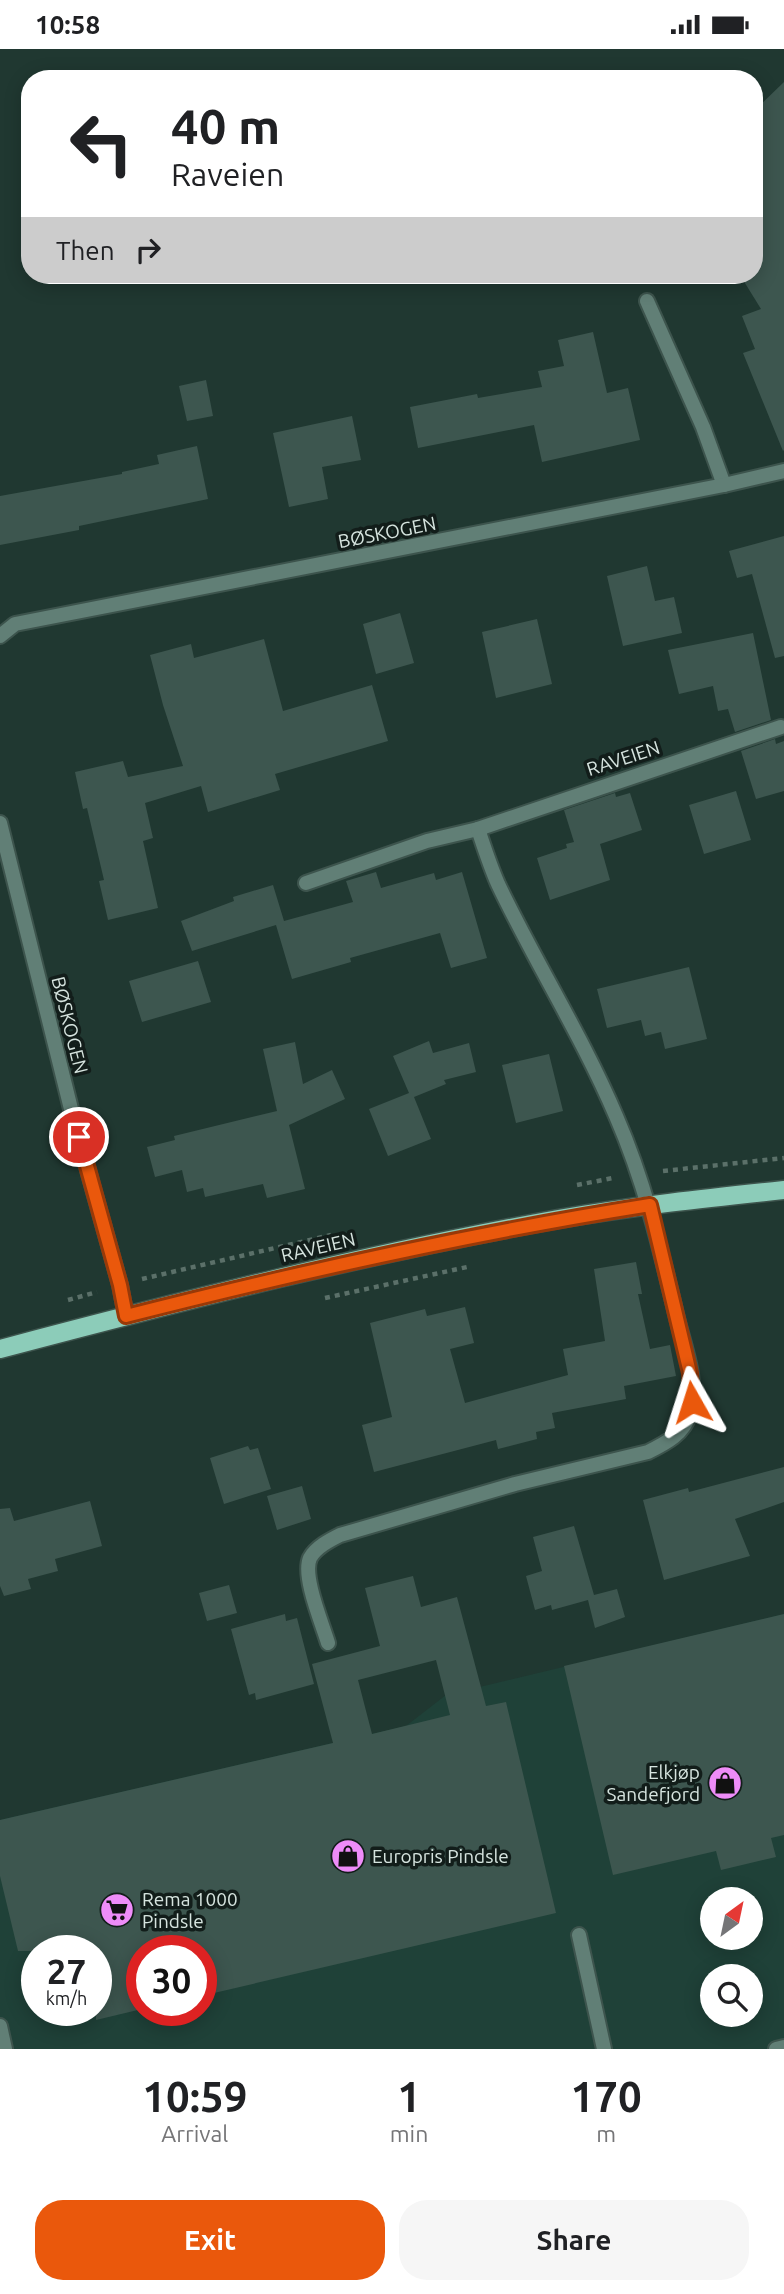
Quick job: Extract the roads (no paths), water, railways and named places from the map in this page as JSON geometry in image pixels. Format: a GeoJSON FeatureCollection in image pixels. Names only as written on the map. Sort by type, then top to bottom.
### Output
{"type":"FeatureCollection","features":[{"type":"Feature","properties":{"kind":"main road","name":"RAVEIEN"},"geometry":{"type":"LineString","coordinates":[[0,1349],[272,1279],[370,1257],[558,1220],[650,1205],[784,1189]]}},
{"type":"Feature","properties":{"kind":"street"},"geometry":{"type":"LineString","coordinates":[[647,301],[704,427],[724,485]]}},
{"type":"Feature","properties":{"kind":"street","name":"BØSKOGEN"},"geometry":{"type":"LineString","coordinates":[[0,636],[15,624],[784,471]]}},
{"type":"Feature","properties":{"kind":"street","name":"RAVEIEN"},"geometry":{"type":"LineString","coordinates":[[306,883],[427,842],[478,829],[781,727]]}},
{"type":"Feature","properties":{"kind":"street","name":"BØSKOGEN"},"geometry":{"type":"LineString","coordinates":[[0,823],[126,1316]]}},
{"type":"Feature","properties":{"kind":"street"},"geometry":{"type":"LineString","coordinates":[[328,1643],[307,1571],[311,1556],[323,1544],[340,1535],[515,1484],[648,1452],[668,1442],[679,1432],[689,1416],[692,1402],[690,1373],[650,1205],[616,1115],[497,881],[478,829]]}},
{"type":"Feature","properties":{"kind":"street"},"geometry":{"type":"LineString","coordinates":[[579,1935],[604,2049]]}},
{"type":"Feature","properties":{"kind":"street"},"geometry":{"type":"LineString","coordinates":[[0,2026],[5,2049]]}},
{"type":"Feature","properties":{"kind":"street"},"geometry":{"type":"LineString","coordinates":[[776,2049],[784,2047]]}},
{"type":"Feature","properties":{"kind":"place","name":"Elkjøp Sandefjord"},"geometry":{"type":"Point","coordinates":[725,1783]}},
{"type":"Feature","properties":{"kind":"place","name":"Europris Pindsle"},"geometry":{"type":"Point","coordinates":[348,1856]}},
{"type":"Feature","properties":{"kind":"place","name":"Rema 1000 Pindsle"},"geometry":{"type":"Point","coordinates":[117,1910]}}]}
